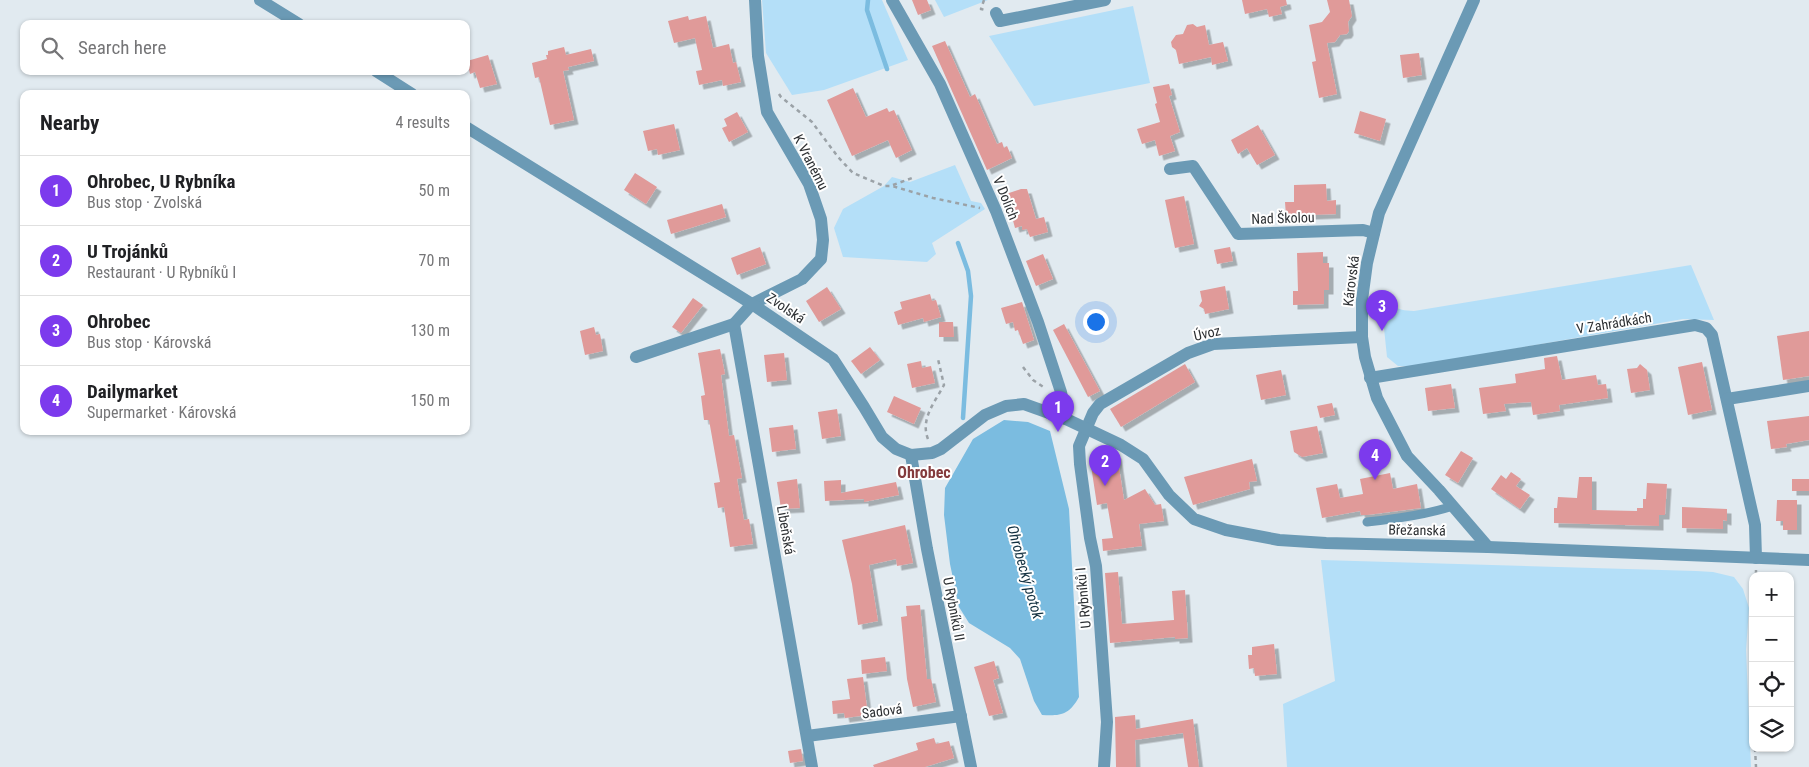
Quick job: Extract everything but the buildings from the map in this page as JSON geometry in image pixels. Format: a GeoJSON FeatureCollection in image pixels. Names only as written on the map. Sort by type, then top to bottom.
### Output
{"type":"FeatureCollection","features":[{"type":"Feature","properties":{"kind":"street"},"geometry":{"type":"LineString","coordinates":[[260,0],[292,20]]}},
{"type":"Feature","properties":{"kind":"street","name":"K Vranému"},"geometry":{"type":"LineString","coordinates":[[752,304],[802,280],[821,259],[823,240],[820,219],[809,184],[767,112],[758,56],[755,0]]}},
{"type":"Feature","properties":{"kind":"street","name":"V Dolích"},"geometry":{"type":"LineString","coordinates":[[892,0],[940,84],[996,211],[1038,322],[1061,392],[1066,419]]}},
{"type":"Feature","properties":{"kind":"street"},"geometry":{"type":"LineString","coordinates":[[996,13],[1000,21],[1104,0]]}},
{"type":"Feature","properties":{"kind":"street","name":"Károvská"},"geometry":{"type":"LineString","coordinates":[[1474,0],[1379,213],[1367,263],[1362,300],[1362,337],[1370,378],[1407,456],[1488,547]]}},
{"type":"Feature","properties":{"kind":"street"},"geometry":{"type":"LineString","coordinates":[[382,75],[406,90]]}},
{"type":"Feature","properties":{"kind":"street","name":"Zvolská"},"geometry":{"type":"LineString","coordinates":[[470,130],[752,304],[833,359],[882,437],[896,449],[911,456]]}},
{"type":"Feature","properties":{"kind":"street","name":"Nad Školou"},"geometry":{"type":"LineString","coordinates":[[1170,169],[1193,166],[1238,234],[1363,230],[1374,233]]}},
{"type":"Feature","properties":{"kind":"street"},"geometry":{"type":"LineString","coordinates":[[636,357],[734,324],[752,304]]}},
{"type":"Feature","properties":{"kind":"street","name":"Libeňská"},"geometry":{"type":"LineString","coordinates":[[734,324],[812,767]]}},
{"type":"Feature","properties":{"kind":"street","name":"V Zahrádkách"},"geometry":{"type":"LineString","coordinates":[[1370,378],[1695,325],[1706,328],[1712,336],[1755,525],[1756,558]]}},
{"type":"Feature","properties":{"kind":"street","name":"Úvoz"},"geometry":{"type":"LineString","coordinates":[[1086,428],[1093,413],[1100,404],[1188,353],[1213,344],[1362,337]]}},
{"type":"Feature","properties":{"kind":"street"},"geometry":{"type":"LineString","coordinates":[[1727,399],[1809,386]]}},
{"type":"Feature","properties":{"kind":"street"},"geometry":{"type":"LineString","coordinates":[[911,456],[932,453],[941,449],[985,415],[1006,406],[1024,404],[1066,419]]}},
{"type":"Feature","properties":{"kind":"street","name":"Břežanská"},"geometry":{"type":"LineString","coordinates":[[1066,419],[1121,445],[1143,459],[1169,495],[1194,519],[1226,530],[1279,540],[1326,543],[1488,547],[1809,560]]}},
{"type":"Feature","properties":{"kind":"street","name":"U Rybníků I"},"geometry":{"type":"LineString","coordinates":[[1086,428],[1079,446],[1090,538],[1096,566],[1107,722],[1104,767]]}},
{"type":"Feature","properties":{"kind":"street","name":"U Rybníků II"},"geometry":{"type":"LineString","coordinates":[[911,456],[927,549],[972,767]]}},
{"type":"Feature","properties":{"kind":"street","name":"Sadová"},"geometry":{"type":"LineString","coordinates":[[807,736],[961,716]]}},
{"type":"Feature","properties":{"kind":"lane"},"geometry":{"type":"LineString","coordinates":[[1367,522],[1389,520],[1453,506]]}},
{"type":"Feature","properties":{"kind":"path"},"geometry":{"type":"LineString","coordinates":[[776,89],[781,98],[812,122],[853,174],[884,186],[892,186],[933,198],[996,211]]}},
{"type":"Feature","properties":{"kind":"path"},"geometry":{"type":"LineString","coordinates":[[892,186],[912,178]]}},
{"type":"Feature","properties":{"kind":"path"},"geometry":{"type":"LineString","coordinates":[[932,453],[925,431],[925,420],[944,385],[938,359]]}},
{"type":"Feature","properties":{"kind":"path"},"geometry":{"type":"LineString","coordinates":[[1023,367],[1033,380],[1040,385],[1048,390],[1061,392]]}},
{"type":"Feature","properties":{"kind":"path"},"geometry":{"type":"LineString","coordinates":[[1755,752],[1756,767]]}},
{"type":"Feature","properties":{"kind":"shaded area"},"geometry":{"type":"Polygon","coordinates":[[[762,0],[882,0],[908,60],[824,90],[792,95],[766,53],[762,0]]]}},
{"type":"Feature","properties":{"kind":"shaded area"},"geometry":{"type":"Polygon","coordinates":[[[935,0],[988,0],[944,17],[935,0]]]}},
{"type":"Feature","properties":{"kind":"shaded area"},"geometry":{"type":"Polygon","coordinates":[[[1133,6],[1150,83],[1034,106],[989,36],[1133,6]]]}},
{"type":"Feature","properties":{"kind":"shaded area"},"geometry":{"type":"Polygon","coordinates":[[[955,165],[971,201],[981,203],[985,209],[932,243],[936,254],[927,262],[843,257],[834,228],[843,209],[884,186],[892,177],[910,182],[955,165]]]}},
{"type":"Feature","properties":{"kind":"shaded area"},"geometry":{"type":"Polygon","coordinates":[[[1691,265],[1714,320],[1683,319],[1416,366],[1398,366],[1387,357],[1382,309],[1383,290],[1391,304],[1402,310],[1414,311],[1691,265]]]}},
{"type":"Feature","properties":{"kind":"shaded area"},"geometry":{"type":"Polygon","coordinates":[[[1321,560],[1713,572],[1734,577],[1743,589],[1749,608],[1746,650],[1751,767],[1287,767],[1283,704],[1335,681],[1321,560]]]}},
{"type":"Feature","properties":{"kind":"water"},"geometry":{"type":"Polygon","coordinates":[[[1004,420],[1028,422],[1050,431],[1069,509],[1079,697],[1068,711],[1054,715],[1042,715],[1034,701],[1020,659],[1010,648],[969,623],[959,607],[950,564],[944,515],[945,488],[973,439],[1004,420]]]}},
{"type":"Feature","properties":{"kind":"waterway","name":"Ohrobecký potok"},"geometry":{"type":"LineString","coordinates":[[868,0],[867,10],[887,69]]}},
{"type":"Feature","properties":{"kind":"waterway","name":"Ohrobecký potok"},"geometry":{"type":"LineString","coordinates":[[958,243],[968,271],[971,296],[963,418]]}},
{"type":"Feature","properties":{"kind":"place","name":"Ohrobec"},"geometry":{"type":"Point","coordinates":[1382,331]}},
{"type":"Feature","properties":{"kind":"place","name":"Ohrobec, U Rybníka"},"geometry":{"type":"Point","coordinates":[1058,432]}},
{"type":"Feature","properties":{"kind":"place","name":"Dailymarket"},"geometry":{"type":"Point","coordinates":[1375,480]}},
{"type":"Feature","properties":{"kind":"place","name":"U Trojánků"},"geometry":{"type":"Point","coordinates":[1105,486]}},
{"type":"Feature","properties":{"kind":"district","name":"Ohrobec"},"geometry":{"type":"Point","coordinates":[924,472]}}]}
